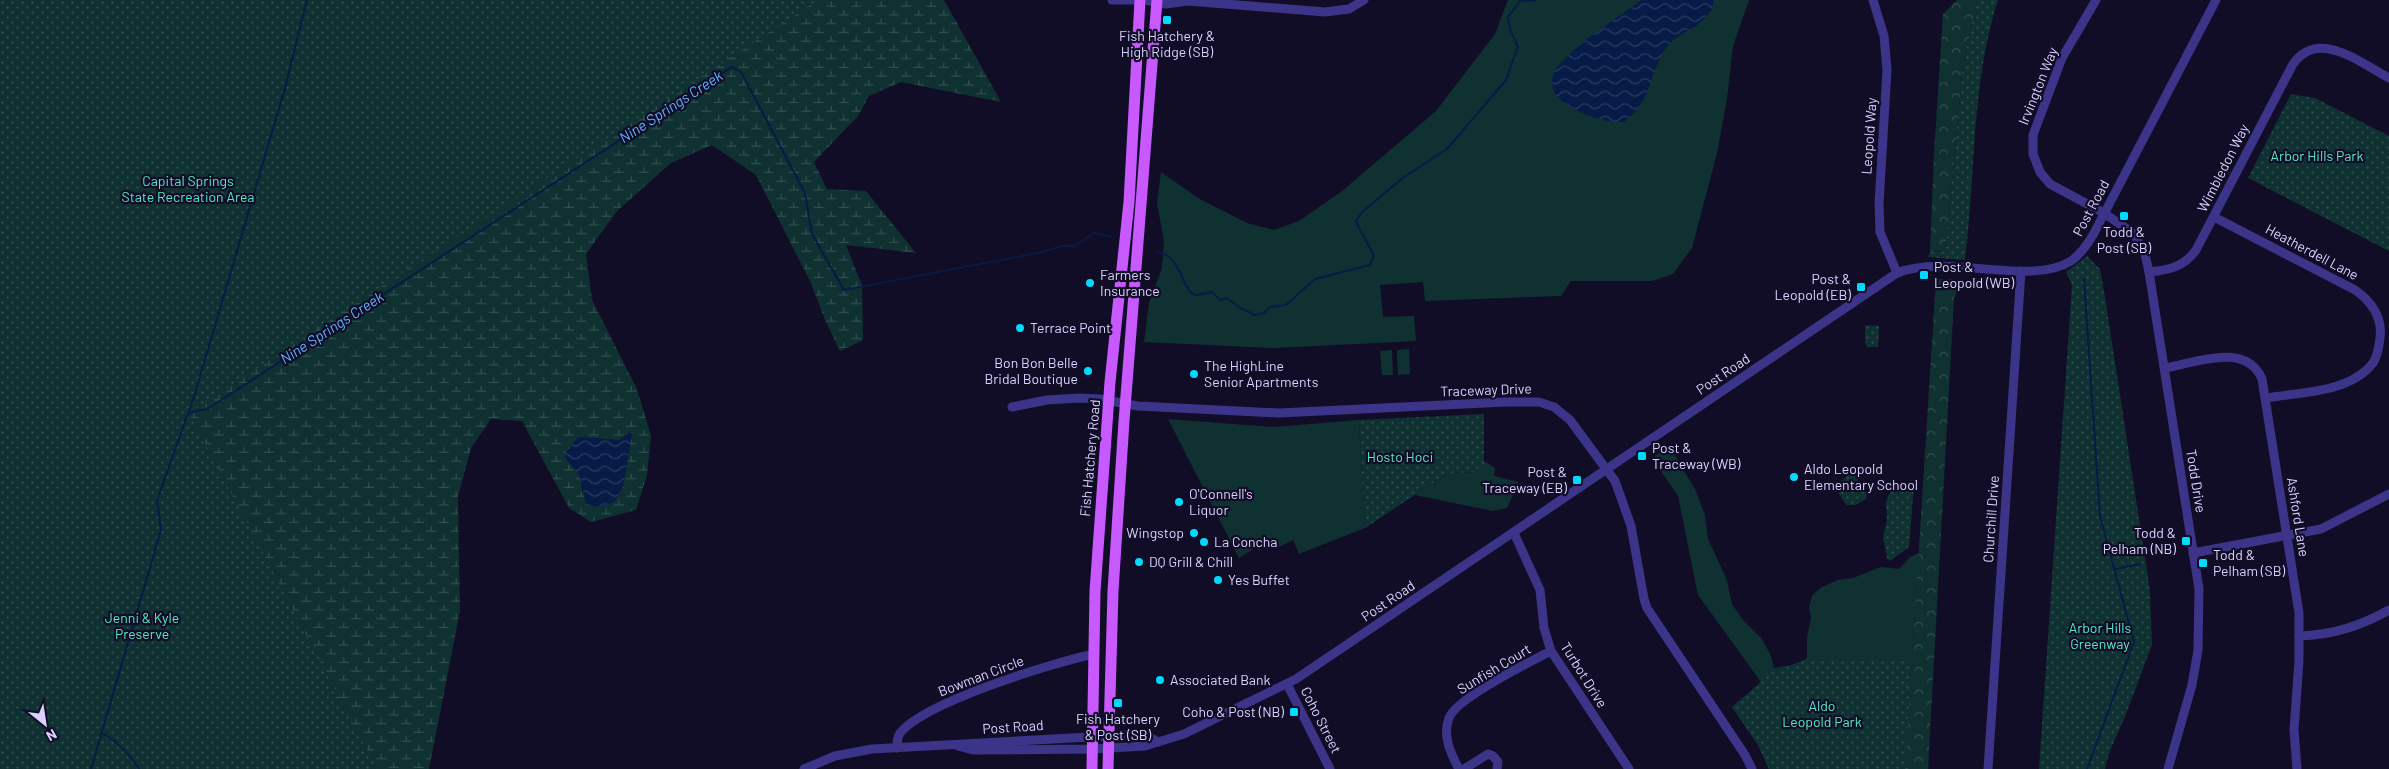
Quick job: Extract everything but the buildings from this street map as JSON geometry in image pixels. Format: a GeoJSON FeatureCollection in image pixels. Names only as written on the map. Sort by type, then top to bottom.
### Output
{"type":"FeatureCollection","features":[{"type":"Feature","properties":{"kind":"main road","name":"Fish Hatchery Road"},"geometry":{"type":"LineString","coordinates":[[1108,769],[1118,403],[1140,0]]}},
{"type":"Feature","properties":{"kind":"main road","name":"Fish Hatchery Road"},"geometry":{"type":"LineString","coordinates":[[1092,769],[1098,552],[1118,403],[1153,1]]}},
{"type":"Feature","properties":{"kind":"main road"},"geometry":{"type":"LineString","coordinates":[[1098,552],[1103,578],[1109,590],[1113,591]]}},
{"type":"Feature","properties":{"kind":"street"},"geometry":{"type":"LineString","coordinates":[[1112,0],[1136,0]]}},
{"type":"Feature","properties":{"kind":"street"},"geometry":{"type":"LineString","coordinates":[[1153,1],[1166,4],[1187,1],[1275,4],[1334,12],[1348,9],[1364,0]]}},
{"type":"Feature","properties":{"kind":"street","name":"Leopold Way"},"geometry":{"type":"LineString","coordinates":[[1873,0],[1882,27],[1887,70],[1880,179],[1880,232],[1897,273]]}},
{"type":"Feature","properties":{"kind":"street","name":"Irvington Way"},"geometry":{"type":"LineString","coordinates":[[2096,0],[2062,58],[2032,144],[2036,163],[2050,184],[2104,213]]}},
{"type":"Feature","properties":{"kind":"street","name":"Post Road"},"geometry":{"type":"LineString","coordinates":[[958,746],[973,750],[1092,749],[1145,746],[1184,734],[1287,684],[1322,662],[1897,273],[1907,269],[1932,266],[2021,271],[2045,270],[2070,261],[2086,247],[2216,0]]}},
{"type":"Feature","properties":{"kind":"street","name":"Wimbledon Way"},"geometry":{"type":"LineString","coordinates":[[2149,272],[2176,267],[2191,258],[2293,64],[2303,53],[2315,47],[2325,47],[2389,78]]}},
{"type":"Feature","properties":{"kind":"street","name":"Todd Drive"},"geometry":{"type":"LineString","coordinates":[[2104,213],[2134,234],[2145,254],[2165,368],[2199,589],[2198,650],[2192,686],[2168,769]]}},
{"type":"Feature","properties":{"kind":"street","name":"Heatherdell Lane"},"geometry":{"type":"LineString","coordinates":[[2214,217],[2354,290],[2369,302],[2380,322],[2378,348],[2374,362],[2350,382],[2266,398]]}},
{"type":"Feature","properties":{"kind":"street","name":"Churchill Drive"},"geometry":{"type":"LineString","coordinates":[[1988,769],[2021,271]]}},
{"type":"Feature","properties":{"kind":"street","name":"Ashford Lane"},"geometry":{"type":"LineString","coordinates":[[2165,368],[2227,357],[2244,359],[2251,363],[2260,373],[2266,398],[2298,606],[2299,636],[2294,730],[2297,769]]}},
{"type":"Feature","properties":{"kind":"street","name":"Traceway Drive"},"geometry":{"type":"LineString","coordinates":[[1012,407],[1047,400],[1080,398],[1118,403],[1279,413],[1539,402],[1554,407],[1570,420],[1615,481],[1631,526],[1647,608],[1746,755],[1752,769]]}},
{"type":"Feature","properties":{"kind":"street"},"geometry":{"type":"LineString","coordinates":[[2193,553],[2287,537],[2329,526],[2389,494]]}},
{"type":"Feature","properties":{"kind":"street","name":"Turbot Drive"},"geometry":{"type":"LineString","coordinates":[[1514,533],[1540,590],[1544,628],[1551,651],[1629,769]]}},
{"type":"Feature","properties":{"kind":"street"},"geometry":{"type":"LineString","coordinates":[[2299,636],[2334,633],[2362,624],[2389,610]]}},
{"type":"Feature","properties":{"kind":"street","name":"Sunfish Court"},"geometry":{"type":"LineString","coordinates":[[1459,769],[1451,755],[1446,737],[1448,719],[1452,712],[1480,690],[1551,651]]}},
{"type":"Feature","properties":{"kind":"street","name":"Bowman Circle"},"geometry":{"type":"LineString","coordinates":[[897,748],[897,740],[902,731],[941,706],[1052,664],[1094,654]]}},
{"type":"Feature","properties":{"kind":"street","name":"Coho Street"},"geometry":{"type":"LineString","coordinates":[[1287,684],[1330,769]]}},
{"type":"Feature","properties":{"kind":"street","name":"Post Road"},"geometry":{"type":"LineString","coordinates":[[804,769],[851,752],[897,748],[1145,734],[1158,742]]}},
{"type":"Feature","properties":{"kind":"street"},"geometry":{"type":"LineString","coordinates":[[1464,769],[1488,754],[1493,756],[1498,762],[1497,769]]}},
{"type":"Feature","properties":{"kind":"green space","name":"Capital Springs State Recreation Area"},"geometry":{"type":"Polygon","coordinates":[[[0,0],[818,0],[189,413],[377,769],[0,769],[0,0]]]}},
{"type":"Feature","properties":{"kind":"green space","name":"Capital Springs State Recreation Area"},"geometry":{"type":"Polygon","coordinates":[[[90,0],[944,0],[1001,102],[901,82],[869,96],[858,116],[814,162],[827,189],[866,191],[916,253],[846,245],[862,285],[863,340],[840,351],[825,320],[811,283],[756,175],[712,145],[671,163],[617,211],[586,254],[592,300],[637,389],[651,436],[647,475],[636,510],[591,522],[569,508],[522,421],[491,419],[471,448],[458,497],[460,611],[429,769],[0,769],[0,155],[90,0]],[[632,431],[619,440],[578,437],[582,493],[627,463],[632,431]]]}},
{"type":"Feature","properties":{"kind":"green space"},"geometry":{"type":"Polygon","coordinates":[[[1508,0],[1749,0],[1733,46],[1727,99],[1717,153],[1692,248],[1673,274],[1652,281],[1571,281],[1561,296],[1425,301],[1423,282],[1380,285],[1383,317],[1414,316],[1416,341],[1274,348],[1144,342],[1149,303],[1162,268],[1164,241],[1157,203],[1161,172],[1198,198],[1247,223],[1274,230],[1299,221],[1342,191],[1436,111],[1495,34],[1508,0]]]}},
{"type":"Feature","properties":{"kind":"green space"},"geometry":{"type":"Polygon","coordinates":[[[1957,0],[1977,0],[1963,65],[1945,252],[1930,251],[1943,14],[1957,0]]]}},
{"type":"Feature","properties":{"kind":"green space"},"geometry":{"type":"Polygon","coordinates":[[[1977,0],[1998,0],[1989,31],[1983,64],[1975,129],[1965,260],[1928,257],[1930,251],[1945,252],[1963,65],[1977,0]]]}},
{"type":"Feature","properties":{"kind":"green space","name":"Arbor Hills Park"},"geometry":{"type":"Polygon","coordinates":[[[2291,94],[2315,98],[2389,136],[2389,251],[2248,178],[2291,94]]]}},
{"type":"Feature","properties":{"kind":"green space","name":"Arbor Hills Greenway"},"geometry":{"type":"Polygon","coordinates":[[[2087,256],[2100,269],[2105,297],[2150,591],[2152,645],[2109,753],[2105,769],[2039,769],[2072,285],[2066,272],[2087,256]]]}},
{"type":"Feature","properties":{"kind":"green space"},"geometry":{"type":"Polygon","coordinates":[[[1936,279],[1962,279],[1954,298],[1928,769],[1905,769],[1936,279]]]}},
{"type":"Feature","properties":{"kind":"green space"},"geometry":{"type":"Polygon","coordinates":[[[1865,325],[1879,326],[1878,347],[1867,347],[1865,343],[1865,325]]]}},
{"type":"Feature","properties":{"kind":"green space"},"geometry":{"type":"Polygon","coordinates":[[[1409,349],[1410,374],[1398,375],[1397,350],[1409,349]]]}},
{"type":"Feature","properties":{"kind":"green space"},"geometry":{"type":"Polygon","coordinates":[[[1392,350],[1393,375],[1382,375],[1380,351],[1392,350]]]}},
{"type":"Feature","properties":{"kind":"green space","name":"Hosto Hoci"},"geometry":{"type":"Polygon","coordinates":[[[1484,414],[1484,472],[1448,473],[1365,528],[1359,420],[1484,414]]]}},
{"type":"Feature","properties":{"kind":"green space"},"geometry":{"type":"Polygon","coordinates":[[[1168,419],[1273,427],[1359,420],[1365,528],[1299,554],[1293,540],[1275,549],[1257,547],[1239,558],[1168,419]]]}},
{"type":"Feature","properties":{"kind":"green space"},"geometry":{"type":"Polygon","coordinates":[[[1669,446],[1695,489],[1705,515],[1708,539],[1727,580],[1732,604],[1743,620],[1762,639],[1771,656],[1774,668],[1804,663],[1807,656],[1807,637],[1811,618],[1809,607],[1812,596],[1820,588],[1838,580],[1853,578],[1881,567],[1899,569],[1910,557],[1919,553],[1905,769],[1769,769],[1758,745],[1732,707],[1761,682],[1698,595],[1678,496],[1652,458],[1669,446]]]}},
{"type":"Feature","properties":{"kind":"green space"},"geometry":{"type":"Polygon","coordinates":[[[1484,461],[1495,468],[1494,476],[1519,482],[1507,508],[1493,511],[1415,495],[1448,473],[1484,472],[1484,461]]]}},
{"type":"Feature","properties":{"kind":"green space"},"geometry":{"type":"Polygon","coordinates":[[[1849,475],[1855,476],[1867,493],[1866,499],[1856,505],[1846,505],[1836,488],[1838,483],[1849,475]]]}},
{"type":"Feature","properties":{"kind":"green space"},"geometry":{"type":"Polygon","coordinates":[[[1910,480],[1914,484],[1909,547],[1890,561],[1887,558],[1883,537],[1887,521],[1886,502],[1893,486],[1904,485],[1910,480]]]}},
{"type":"Feature","properties":{"kind":"green space","name":"Aldo Leopold Park"},"geometry":{"type":"Polygon","coordinates":[[[1807,659],[1912,659],[1905,769],[1769,769],[1758,745],[1732,707],[1761,683],[1758,678],[1807,659]]]}},
{"type":"Feature","properties":{"kind":"water"},"geometry":{"type":"Polygon","coordinates":[[[1641,0],[1713,0],[1713,8],[1701,22],[1672,41],[1667,47],[1656,67],[1641,104],[1624,122],[1594,118],[1562,102],[1554,92],[1552,84],[1553,75],[1559,66],[1592,35],[1641,0]]]}},
{"type":"Feature","properties":{"kind":"water"},"geometry":{"type":"Polygon","coordinates":[[[633,431],[623,487],[614,502],[600,507],[587,506],[580,478],[564,455],[578,437],[618,440],[633,431]]]}},
{"type":"Feature","properties":{"kind":"waterway"},"geometry":{"type":"LineString","coordinates":[[91,769],[161,530],[157,500],[194,397],[285,88],[307,0]]}},
{"type":"Feature","properties":{"kind":"waterway","name":"Nine Springs Creek"},"geometry":{"type":"LineString","coordinates":[[1158,252],[1166,255],[1173,261],[1191,293],[1196,295],[1212,292],[1220,300],[1227,298],[1240,308],[1255,315],[1264,313],[1270,307],[1286,305],[1315,279],[1370,265],[1374,256],[1356,221],[1362,212],[1404,177],[1447,149],[1506,80],[1518,47],[1510,29],[1508,17],[1520,1],[1536,0]]}},
{"type":"Feature","properties":{"kind":"waterway","name":"Nine Springs Creek"},"geometry":{"type":"LineString","coordinates":[[189,413],[209,408],[732,67],[741,72],[805,193],[812,234],[844,290],[1038,253],[1062,246],[1074,246],[1094,233],[1111,237]]}},
{"type":"Feature","properties":{"kind":"waterway"},"geometry":{"type":"LineString","coordinates":[[2084,279],[2100,516],[2134,642],[2087,769]]}},
{"type":"Feature","properties":{"kind":"waterway"},"geometry":{"type":"LineString","coordinates":[[2115,569],[2140,564]]}},
{"type":"Feature","properties":{"kind":"waterway"},"geometry":{"type":"LineString","coordinates":[[102,733],[123,748],[139,769]]}},
{"type":"Feature","properties":{"kind":"place","name":"Fish Hatchery & High Ridge (SB)"},"geometry":{"type":"Point","coordinates":[1167,20]}},
{"type":"Feature","properties":{"kind":"place","name":"Todd & Post (SB)"},"geometry":{"type":"Point","coordinates":[2124,216]}},
{"type":"Feature","properties":{"kind":"place","name":"Post & Leopold (WB)"},"geometry":{"type":"Point","coordinates":[1924,275]}},
{"type":"Feature","properties":{"kind":"place","name":"Farmers Insurance"},"geometry":{"type":"Point","coordinates":[1090,283]}},
{"type":"Feature","properties":{"kind":"place","name":"Post & Leopold (EB)"},"geometry":{"type":"Point","coordinates":[1861,287]}},
{"type":"Feature","properties":{"kind":"place","name":"Terrace Point"},"geometry":{"type":"Point","coordinates":[1020,328]}},
{"type":"Feature","properties":{"kind":"place","name":"Bon Bon Belle Bridal Boutique"},"geometry":{"type":"Point","coordinates":[1088,371]}},
{"type":"Feature","properties":{"kind":"place","name":"The HighLine Senior Apartments"},"geometry":{"type":"Point","coordinates":[1194,374]}},
{"type":"Feature","properties":{"kind":"place","name":"Post & Traceway (WB)"},"geometry":{"type":"Point","coordinates":[1642,456]}},
{"type":"Feature","properties":{"kind":"place","name":"Aldo Leopold Elementary School"},"geometry":{"type":"Point","coordinates":[1794,477]}},
{"type":"Feature","properties":{"kind":"place","name":"Post & Traceway (EB)"},"geometry":{"type":"Point","coordinates":[1577,480]}},
{"type":"Feature","properties":{"kind":"place","name":"O'Connell's Liquor"},"geometry":{"type":"Point","coordinates":[1179,502]}},
{"type":"Feature","properties":{"kind":"place","name":"Wingstop"},"geometry":{"type":"Point","coordinates":[1194,533]}},
{"type":"Feature","properties":{"kind":"place","name":"Todd & Pelham (NB)"},"geometry":{"type":"Point","coordinates":[2186,541]}},
{"type":"Feature","properties":{"kind":"place","name":"La Concha"},"geometry":{"type":"Point","coordinates":[1204,542]}},
{"type":"Feature","properties":{"kind":"place","name":"DQ Grill & Chill"},"geometry":{"type":"Point","coordinates":[1139,562]}},
{"type":"Feature","properties":{"kind":"place","name":"Todd & Pelham (SB)"},"geometry":{"type":"Point","coordinates":[2203,563]}},
{"type":"Feature","properties":{"kind":"place","name":"Yes Buffet"},"geometry":{"type":"Point","coordinates":[1218,580]}},
{"type":"Feature","properties":{"kind":"place","name":"Associated Bank"},"geometry":{"type":"Point","coordinates":[1160,680]}},
{"type":"Feature","properties":{"kind":"place","name":"Fish Hatchery & Post (SB)"},"geometry":{"type":"Point","coordinates":[1118,703]}},
{"type":"Feature","properties":{"kind":"place","name":"Coho & Post (NB)"},"geometry":{"type":"Point","coordinates":[1294,712]}},
{"type":"Feature","properties":{"kind":"park label","name":"Jenni & Kyle Preserve"},"geometry":{"type":"Point","coordinates":[142,626]}}]}
